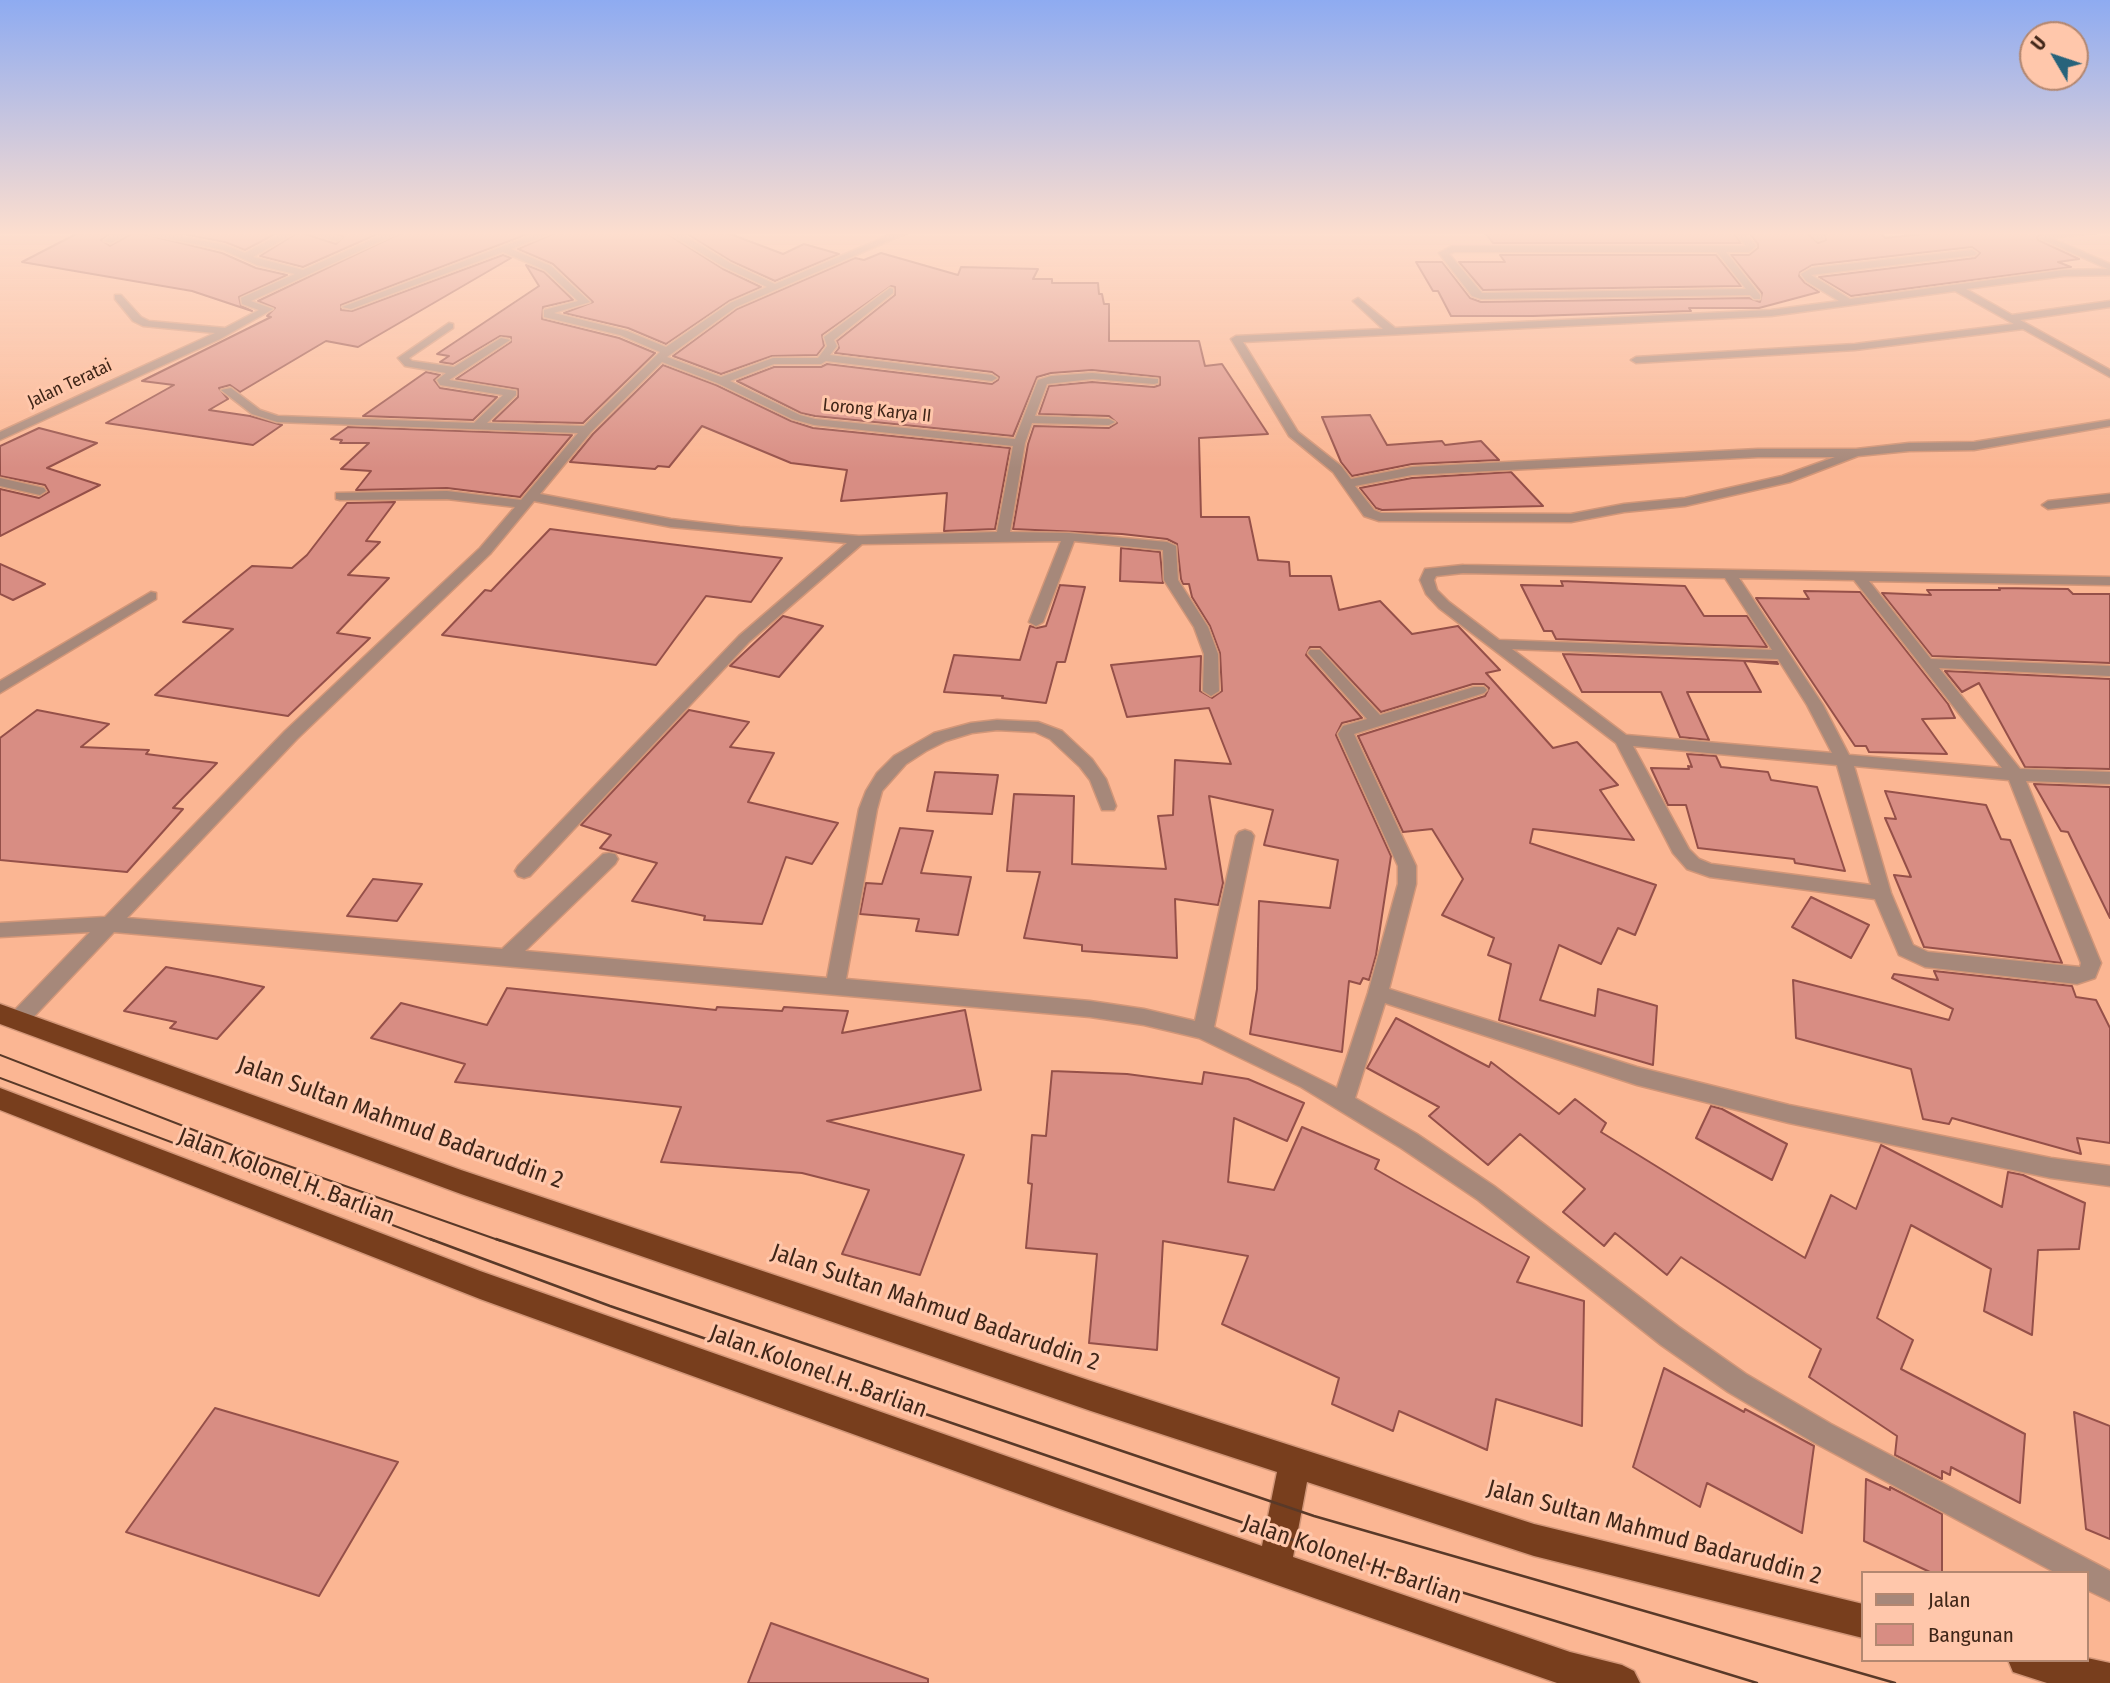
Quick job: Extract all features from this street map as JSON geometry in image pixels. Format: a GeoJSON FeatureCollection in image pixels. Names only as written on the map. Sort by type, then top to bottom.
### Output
{"type":"FeatureCollection","features":[{"type":"Feature","properties":{"kind":"highway","name":"Jalan Sultan Mahmud Badaruddin 2"},"geometry":{"type":"LineString","coordinates":[[9,1017],[461,1182],[1091,1396],[1534,1541],[1862,1621]]}},
{"type":"Feature","properties":{"kind":"highway","name":"Jalan Kolonel H. Barlian"},"geometry":{"type":"LineString","coordinates":[[0,1099],[480,1285],[1060,1493],[1570,1670],[1622,1683]]}},
{"type":"Feature","properties":{"kind":"highway"},"geometry":{"type":"LineString","coordinates":[[1274,1567],[1295,1462]]}},
{"type":"Feature","properties":{"kind":"highway"},"geometry":{"type":"LineString","coordinates":[[2033,1662],[2110,1681]]}},
{"type":"Feature","properties":{"kind":"street"},"geometry":{"type":"LineString","coordinates":[[130,311],[146,324],[228,331]]}},
{"type":"Feature","properties":{"kind":"street","name":"Jalan Teratai"},"geometry":{"type":"LineString","coordinates":[[0,436],[228,331],[265,311]]}},
{"type":"Feature","properties":{"kind":"street","name":"Lorong Karya II"},"geometry":{"type":"LineString","coordinates":[[553,311],[548,312],[548,315],[623,333],[796,417],[814,422],[1019,443]]}},
{"type":"Feature","properties":{"kind":"street"},"geometry":{"type":"LineString","coordinates":[[9,1017],[109,924],[291,735],[478,558],[587,430],[664,354],[725,311]]}},
{"type":"Feature","properties":{"kind":"street"},"geometry":{"type":"LineString","coordinates":[[721,381],[773,361],[815,363],[825,358],[832,346],[828,339],[865,311]]}},
{"type":"Feature","properties":{"kind":"street"},"geometry":{"type":"LineString","coordinates":[[1369,311],[1392,331]]}},
{"type":"Feature","properties":{"kind":"street"},"geometry":{"type":"LineString","coordinates":[[1562,311],[1392,331],[1236,339],[1293,435],[1331,462],[1369,513],[1379,517],[1571,518],[1624,508],[1685,502],[1774,482],[1856,453]]}},
{"type":"Feature","properties":{"kind":"street"},"geometry":{"type":"LineString","coordinates":[[1650,311],[1771,313],[1793,311]]}},
{"type":"Feature","properties":{"kind":"street"},"geometry":{"type":"LineString","coordinates":[[1997,311],[2110,374]]}},
{"type":"Feature","properties":{"kind":"street"},"geometry":{"type":"LineString","coordinates":[[2010,318],[2063,311]]}},
{"type":"Feature","properties":{"kind":"street"},"geometry":{"type":"LineString","coordinates":[[449,326],[403,358],[409,363],[456,371]]}},
{"type":"Feature","properties":{"kind":"street"},"geometry":{"type":"LineString","coordinates":[[1636,360],[1843,348],[1921,341],[2024,326]]}},
{"type":"Feature","properties":{"kind":"street"},"geometry":{"type":"LineString","coordinates":[[477,426],[512,394],[442,381],[505,340]]}},
{"type":"Feature","properties":{"kind":"street"},"geometry":{"type":"LineString","coordinates":[[825,358],[992,378]]}},
{"type":"Feature","properties":{"kind":"street"},"geometry":{"type":"LineString","coordinates":[[1003,536],[1019,443],[1042,382],[1048,379],[1092,376],[1154,381]]}},
{"type":"Feature","properties":{"kind":"street"},"geometry":{"type":"LineString","coordinates":[[227,390],[257,412],[277,419],[587,430]]}},
{"type":"Feature","properties":{"kind":"street"},"geometry":{"type":"LineString","coordinates":[[1028,419],[1109,422]]}},
{"type":"Feature","properties":{"kind":"street"},"geometry":{"type":"LineString","coordinates":[[1349,483],[1412,471],[1758,453],[1856,453],[1909,447],[1974,446],[2110,423]]}},
{"type":"Feature","properties":{"kind":"street"},"geometry":{"type":"LineString","coordinates":[[0,482],[40,491]]}},
{"type":"Feature","properties":{"kind":"street"},"geometry":{"type":"LineString","coordinates":[[340,496],[447,495],[527,500],[682,524],[859,540],[1069,537],[1169,547],[1171,580],[1201,627],[1211,654],[1212,691]]}},
{"type":"Feature","properties":{"kind":"street"},"geometry":{"type":"LineString","coordinates":[[2048,505],[2110,498]]}},
{"type":"Feature","properties":{"kind":"street"},"geometry":{"type":"LineString","coordinates":[[1036,622],[1069,537]]}},
{"type":"Feature","properties":{"kind":"street"},"geometry":{"type":"LineString","coordinates":[[524,871],[753,630],[859,540]]}},
{"type":"Feature","properties":{"kind":"street"},"geometry":{"type":"LineString","coordinates":[[1882,894],[1710,870],[1693,864],[1682,853],[1622,740],[1431,591],[1427,580],[1430,572],[1439,569],[1463,569],[2110,581]]}},
{"type":"Feature","properties":{"kind":"street"},"geometry":{"type":"LineString","coordinates":[[1730,575],[1815,705],[1844,761],[1882,894],[1906,950],[1919,958],[2077,976],[2088,973],[2091,963],[2015,774],[1858,576]]}},
{"type":"Feature","properties":{"kind":"street"},"geometry":{"type":"LineString","coordinates":[[0,688],[151,596]]}},
{"type":"Feature","properties":{"kind":"street"},"geometry":{"type":"LineString","coordinates":[[1496,644],[1782,656]]}},
{"type":"Feature","properties":{"kind":"street"},"geometry":{"type":"LineString","coordinates":[[1315,653],[1377,721]]}},
{"type":"Feature","properties":{"kind":"street"},"geometry":{"type":"LineString","coordinates":[[1927,663],[2110,671]]}},
{"type":"Feature","properties":{"kind":"street"},"geometry":{"type":"LineString","coordinates":[[1343,1103],[1378,993],[1407,884],[1407,866],[1346,736],[1349,730],[1479,690]]}},
{"type":"Feature","properties":{"kind":"street"},"geometry":{"type":"LineString","coordinates":[[835,987],[868,809],[874,791],[883,777],[900,760],[940,737],[971,728],[1008,725],[1038,727],[1056,736],[1086,763],[1098,779],[1108,806]]}},
{"type":"Feature","properties":{"kind":"street"},"geometry":{"type":"LineString","coordinates":[[1622,740],[1844,761],[2110,778]]}},
{"type":"Feature","properties":{"kind":"street"},"geometry":{"type":"LineString","coordinates":[[1203,1031],[1245,836]]}},
{"type":"Feature","properties":{"kind":"street"},"geometry":{"type":"LineString","coordinates":[[506,957],[609,859]]}},
{"type":"Feature","properties":{"kind":"street"},"geometry":{"type":"LineString","coordinates":[[0,930],[109,924],[506,957],[1090,1009],[1144,1017],[1203,1031],[1257,1055],[1409,1141],[1486,1193],[1671,1336],[1738,1383],[1822,1433],[2082,1571]]}},
{"type":"Feature","properties":{"kind":"street"},"geometry":{"type":"LineString","coordinates":[[1378,993],[1637,1076],[1789,1114],[2052,1168],[2110,1177]]}},
{"type":"Feature","properties":{"kind":"street"},"geometry":{"type":"LineString","coordinates":[[2089,1575],[2110,1587]]}},
{"type":"Feature","properties":{"kind":"building"},"geometry":{"type":"Polygon","coordinates":[[[272,311],[421,311],[358,347],[326,341],[240,392],[230,385],[219,388],[228,399],[209,410],[250,416],[282,425],[253,445],[106,423],[174,385],[142,381],[271,317],[267,316],[272,311]]]}},
{"type":"Feature","properties":{"kind":"building"},"geometry":{"type":"Polygon","coordinates":[[[502,311],[543,311],[542,319],[619,338],[655,353],[583,423],[493,421],[518,397],[518,389],[456,379],[511,342],[511,337],[500,336],[453,364],[440,362],[449,356],[437,354],[502,311]]]}},
{"type":"Feature","properties":{"kind":"building"},"geometry":{"type":"Polygon","coordinates":[[[570,311],[715,311],[666,344],[628,328],[564,313],[570,311]]]}},
{"type":"Feature","properties":{"kind":"building"},"geometry":{"type":"Polygon","coordinates":[[[735,311],[856,311],[822,335],[824,346],[817,355],[772,356],[721,374],[673,356],[735,311]]]}},
{"type":"Feature","properties":{"kind":"building"},"geometry":{"type":"Polygon","coordinates":[[[875,311],[1109,311],[1109,341],[1199,341],[1205,366],[1222,364],[1268,434],[1199,438],[1201,517],[1249,517],[1258,560],[1289,562],[1290,576],[1331,576],[1339,610],[1380,601],[1412,634],[1458,626],[1500,670],[1486,673],[1553,748],[1577,742],[1618,785],[1600,790],[1634,840],[1533,829],[1530,843],[1656,885],[1635,935],[1618,928],[1601,964],[1559,945],[1540,1000],[1595,1016],[1598,989],[1657,1006],[1653,1065],[1499,1020],[1511,964],[1488,955],[1494,938],[1442,915],[1463,879],[1432,829],[1403,832],[1358,736],[1485,696],[1489,688],[1484,684],[1473,684],[1381,712],[1320,647],[1310,647],[1306,655],[1362,718],[1342,723],[1336,735],[1391,856],[1376,955],[1369,980],[1363,978],[1360,984],[1349,981],[1342,1052],[1250,1034],[1257,989],[1259,901],[1330,908],[1338,860],[1264,845],[1273,810],[1209,796],[1223,883],[1218,905],[1175,899],[1177,958],[1082,951],[1082,945],[1024,938],[1040,872],[1007,871],[1014,794],[1074,796],[1072,864],[1166,869],[1158,816],[1173,815],[1175,760],[1231,764],[1209,708],[1127,717],[1111,665],[1201,656],[1200,691],[1212,698],[1222,691],[1220,653],[1210,626],[1192,597],[1189,584],[1183,584],[1181,579],[1177,544],[1167,539],[1122,534],[1013,529],[1028,444],[1034,426],[1109,428],[1117,423],[1109,416],[1039,414],[1049,386],[1092,382],[1154,387],[1160,385],[1160,377],[1092,370],[1051,373],[1037,377],[1013,436],[815,416],[801,413],[737,381],[774,367],[821,367],[827,364],[992,384],[999,377],[992,372],[835,353],[839,348],[837,341],[875,311]]]}},
{"type":"Feature","properties":{"kind":"building"},"geometry":{"type":"Polygon","coordinates":[[[1448,311],[1691,311],[1533,316],[1451,316],[1448,311]]]}},
{"type":"Feature","properties":{"kind":"building"},"geometry":{"type":"Polygon","coordinates":[[[663,365],[813,428],[1010,448],[995,529],[944,531],[947,493],[841,501],[847,470],[791,463],[702,426],[669,467],[658,466],[655,469],[570,462],[593,434],[663,365]]]}},
{"type":"Feature","properties":{"kind":"building"},"geometry":{"type":"Polygon","coordinates":[[[426,372],[440,375],[434,380],[440,388],[497,397],[473,420],[363,416],[426,372]]]}},
{"type":"Feature","properties":{"kind":"building"},"geometry":{"type":"Polygon","coordinates":[[[1370,415],[1387,445],[1442,441],[1445,445],[1481,441],[1499,460],[1412,464],[1352,476],[1341,462],[1322,417],[1370,415]]]}},
{"type":"Feature","properties":{"kind":"building"},"geometry":{"type":"Polygon","coordinates":[[[348,427],[572,435],[520,497],[447,488],[356,490],[371,471],[341,469],[369,443],[340,443],[342,440],[331,439],[348,427]]]}},
{"type":"Feature","properties":{"kind":"building"},"geometry":{"type":"Polygon","coordinates":[[[39,428],[97,443],[47,468],[100,485],[0,536],[0,489],[39,498],[49,492],[45,485],[0,476],[0,446],[39,428]]]}},
{"type":"Feature","properties":{"kind":"building"},"geometry":{"type":"Polygon","coordinates":[[[1511,472],[1543,506],[1382,510],[1376,508],[1360,488],[1412,478],[1511,472]]]}},
{"type":"Feature","properties":{"kind":"building"},"geometry":{"type":"Polygon","coordinates":[[[395,502],[366,541],[380,542],[348,575],[389,578],[337,633],[370,638],[288,716],[155,695],[233,629],[183,622],[252,566],[292,568],[307,555],[347,503],[395,502]]]}},
{"type":"Feature","properties":{"kind":"building"},"geometry":{"type":"Polygon","coordinates":[[[550,529],[782,558],[751,602],[706,596],[656,665],[442,635],[485,590],[491,591],[550,529]]]}},
{"type":"Feature","properties":{"kind":"building"},"geometry":{"type":"Polygon","coordinates":[[[1121,548],[1160,552],[1163,583],[1120,581],[1121,548]]]}},
{"type":"Feature","properties":{"kind":"building"},"geometry":{"type":"Polygon","coordinates":[[[0,564],[45,584],[13,600],[0,594],[0,564]]]}},
{"type":"Feature","properties":{"kind":"building"},"geometry":{"type":"Polygon","coordinates":[[[1561,581],[1685,586],[1704,616],[1747,616],[1767,647],[1556,639],[1552,631],[1544,631],[1521,585],[1563,586],[1561,581]]]}},
{"type":"Feature","properties":{"kind":"building"},"geometry":{"type":"Polygon","coordinates":[[[1060,585],[1085,587],[1065,662],[1057,662],[1046,703],[1002,698],[1003,696],[944,692],[954,655],[1020,660],[1030,626],[1046,626],[1060,585]]]}},
{"type":"Feature","properties":{"kind":"building"},"geometry":{"type":"Polygon","coordinates":[[[1999,588],[2068,589],[2073,594],[2110,594],[2110,663],[1932,656],[1882,593],[1931,595],[1927,590],[2000,590],[1999,588]]]}},
{"type":"Feature","properties":{"kind":"building"},"geometry":{"type":"Polygon","coordinates":[[[1804,591],[1860,592],[1948,704],[1955,718],[1922,719],[1947,754],[1869,752],[1866,746],[1855,746],[1756,598],[1809,599],[1804,591]]]}},
{"type":"Feature","properties":{"kind":"building"},"geometry":{"type":"Polygon","coordinates":[[[783,616],[823,626],[779,677],[730,666],[783,616]]]}},
{"type":"Feature","properties":{"kind":"building"},"geometry":{"type":"Polygon","coordinates":[[[1563,654],[1777,662],[1778,664],[1744,661],[1761,692],[1687,692],[1709,740],[1680,737],[1661,692],[1582,692],[1563,654]]]}},
{"type":"Feature","properties":{"kind":"building"},"geometry":{"type":"Polygon","coordinates":[[[1945,671],[2110,679],[2110,769],[2025,767],[1979,683],[1962,692],[1945,671]]]}},
{"type":"Feature","properties":{"kind":"building"},"geometry":{"type":"Polygon","coordinates":[[[37,710],[109,724],[81,747],[149,750],[146,754],[217,763],[173,808],[183,809],[127,872],[0,860],[0,738],[37,710]]]}},
{"type":"Feature","properties":{"kind":"building"},"geometry":{"type":"Polygon","coordinates":[[[689,710],[749,722],[730,747],[774,753],[748,802],[838,823],[812,864],[786,857],[762,924],[704,920],[705,916],[632,901],[657,863],[600,848],[611,835],[581,825],[689,710]]]}},
{"type":"Feature","properties":{"kind":"building"},"geometry":{"type":"Polygon","coordinates":[[[1687,754],[1716,756],[1721,767],[1768,772],[1771,780],[1817,787],[1845,871],[1795,863],[1794,859],[1698,848],[1686,805],[1668,805],[1651,768],[1689,769],[1688,766],[1692,767],[1687,754]]]}},
{"type":"Feature","properties":{"kind":"building"},"geometry":{"type":"Polygon","coordinates":[[[935,772],[998,775],[992,814],[927,811],[935,772]]]}},
{"type":"Feature","properties":{"kind":"building"},"geometry":{"type":"Polygon","coordinates":[[[2034,784],[2110,787],[2110,918],[2068,832],[2061,831],[2034,784]]]}},
{"type":"Feature","properties":{"kind":"building"},"geometry":{"type":"Polygon","coordinates":[[[1885,791],[1986,805],[2001,839],[2010,840],[2062,963],[1924,947],[1894,875],[1911,877],[1885,818],[1896,819],[1885,791]]]}},
{"type":"Feature","properties":{"kind":"building"},"geometry":{"type":"Polygon","coordinates":[[[900,828],[933,831],[921,873],[971,877],[958,935],[916,931],[919,919],[860,914],[866,883],[882,884],[900,828]]]}},
{"type":"Feature","properties":{"kind":"building"},"geometry":{"type":"Polygon","coordinates":[[[373,879],[422,884],[397,921],[347,916],[373,879]]]}},
{"type":"Feature","properties":{"kind":"building"},"geometry":{"type":"Polygon","coordinates":[[[1811,897],[1869,925],[1851,958],[1792,927],[1811,897]]]}},
{"type":"Feature","properties":{"kind":"building"},"geometry":{"type":"Polygon","coordinates":[[[166,967],[264,987],[217,1039],[170,1028],[176,1022],[124,1011],[166,967]]]}},
{"type":"Feature","properties":{"kind":"building"},"geometry":{"type":"Polygon","coordinates":[[[1934,971],[2072,986],[2076,997],[2096,1000],[2110,1028],[2110,1143],[2077,1138],[2081,1154],[1952,1118],[1949,1124],[1923,1119],[1911,1069],[1796,1038],[1793,980],[1949,1020],[1953,1009],[1892,978],[1894,974],[1938,980],[1934,971]]]}},
{"type":"Feature","properties":{"kind":"building"},"geometry":{"type":"Polygon","coordinates":[[[507,988],[716,1010],[717,1007],[782,1011],[784,1007],[848,1011],[842,1033],[965,1010],[981,1090],[827,1121],[964,1155],[920,1275],[842,1254],[869,1190],[802,1173],[661,1162],[681,1107],[455,1082],[465,1064],[371,1038],[401,1003],[487,1025],[507,988]]]}},
{"type":"Feature","properties":{"kind":"building"},"geometry":{"type":"Polygon","coordinates":[[[1396,1018],[1489,1067],[1491,1062],[1559,1114],[1575,1099],[1606,1123],[1601,1132],[1805,1258],[1831,1195],[1856,1209],[1881,1145],[2002,1207],[2008,1172],[2023,1175],[2085,1203],[2079,1249],[2038,1250],[2032,1335],[1984,1311],[1991,1269],[1911,1225],[1877,1318],[1913,1340],[1901,1369],[2025,1434],[2020,1503],[1951,1467],[1950,1475],[1942,1471],[1942,1479],[1895,1455],[1897,1436],[1809,1377],[1821,1349],[1681,1257],[1667,1275],[1615,1233],[1604,1246],[1563,1212],[1585,1189],[1520,1134],[1488,1165],[1429,1116],[1439,1107],[1367,1068],[1396,1018]]]}},
{"type":"Feature","properties":{"kind":"building"},"geometry":{"type":"Polygon","coordinates":[[[1052,1071],[1127,1074],[1202,1084],[1204,1072],[1248,1079],[1304,1103],[1287,1141],[1234,1118],[1228,1182],[1274,1190],[1302,1127],[1379,1160],[1375,1169],[1529,1257],[1517,1282],[1584,1301],[1582,1426],[1496,1399],[1487,1450],[1399,1411],[1393,1431],[1332,1404],[1339,1378],[1222,1324],[1248,1256],[1163,1241],[1157,1350],[1089,1343],[1097,1254],[1026,1248],[1032,1184],[1028,1183],[1032,1135],[1046,1136],[1052,1071]]]}},
{"type":"Feature","properties":{"kind":"building"},"geometry":{"type":"Polygon","coordinates":[[[1711,1106],[1722,1109],[1787,1144],[1772,1180],[1696,1138],[1711,1106]]]}},
{"type":"Feature","properties":{"kind":"building"},"geometry":{"type":"Polygon","coordinates":[[[1664,1368],[1744,1412],[1745,1409],[1814,1446],[1802,1533],[1707,1483],[1700,1507],[1633,1467],[1664,1368]]]}},
{"type":"Feature","properties":{"kind":"building"},"geometry":{"type":"Polygon","coordinates":[[[215,1408],[398,1462],[319,1596],[126,1532],[215,1408]]]}},
{"type":"Feature","properties":{"kind":"building"},"geometry":{"type":"Polygon","coordinates":[[[2074,1412],[2110,1426],[2110,1539],[2086,1529],[2074,1412]]]}},
{"type":"Feature","properties":{"kind":"building"},"geometry":{"type":"Polygon","coordinates":[[[1866,1479],[1890,1490],[1890,1487],[1942,1514],[1942,1571],[1928,1571],[1864,1541],[1866,1479]]]}},
{"type":"Feature","properties":{"kind":"building"},"geometry":{"type":"Polygon","coordinates":[[[771,1623],[928,1679],[928,1683],[748,1683],[771,1623]]]}},
{"type":"Feature","properties":{"kind":"tram line"},"geometry":{"type":"LineString","coordinates":[[0,1055],[266,1158],[501,1241]]}},
{"type":"Feature","properties":{"kind":"tram line"},"geometry":{"type":"LineString","coordinates":[[0,1078],[435,1241]]}},
{"type":"Feature","properties":{"kind":"tram line"},"geometry":{"type":"LineString","coordinates":[[430,1239],[610,1306],[1308,1545],[1757,1683]]}},
{"type":"Feature","properties":{"kind":"tram line"},"geometry":{"type":"LineString","coordinates":[[496,1239],[1314,1516],[1895,1683]]}}]}
